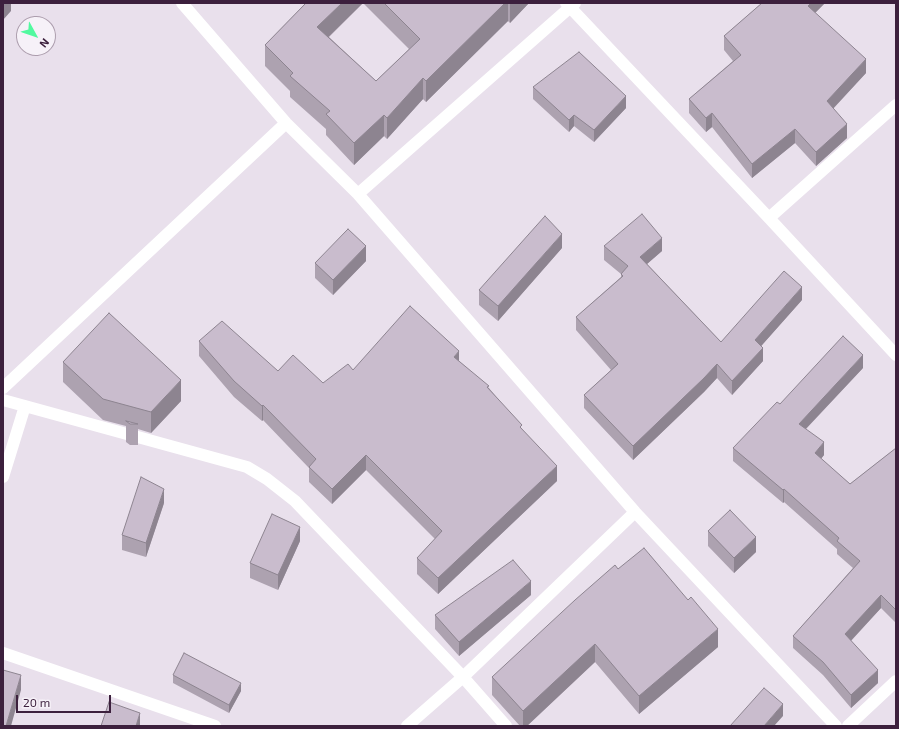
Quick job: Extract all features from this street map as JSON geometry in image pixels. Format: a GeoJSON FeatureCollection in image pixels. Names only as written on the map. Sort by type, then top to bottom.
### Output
{"type":"FeatureCollection","features":[{"type":"Feature","properties":{"kind":"street"},"geometry":{"type":"LineString","coordinates":[[182,3],[286,123],[358,194],[634,512],[836,726]]}},
{"type":"Feature","properties":{"kind":"street"},"geometry":{"type":"LineString","coordinates":[[358,194],[570,5],[896,355]]}},
{"type":"Feature","properties":{"kind":"street"},"geometry":{"type":"LineString","coordinates":[[769,218],[896,105]]}},
{"type":"Feature","properties":{"kind":"street"},"geometry":{"type":"LineString","coordinates":[[3,388],[286,123]]}},
{"type":"Feature","properties":{"kind":"street"},"geometry":{"type":"LineString","coordinates":[[3,400],[247,467],[267,479],[295,501],[463,677],[506,726]]}},
{"type":"Feature","properties":{"kind":"street"},"geometry":{"type":"LineString","coordinates":[[3,478],[25,406]]}},
{"type":"Feature","properties":{"kind":"street"},"geometry":{"type":"LineString","coordinates":[[407,726],[463,677],[634,512]]}},
{"type":"Feature","properties":{"kind":"street"},"geometry":{"type":"LineString","coordinates":[[3,653],[215,726]]}},
{"type":"Feature","properties":{"kind":"street"},"geometry":{"type":"LineString","coordinates":[[848,726],[896,681]]}},
{"type":"Feature","properties":{"kind":"building"},"geometry":{"type":"Polygon","coordinates":[[[306,3],[342,3],[317,27],[376,81],[420,39],[384,3],[505,3],[426,81],[423,78],[387,118],[384,115],[354,143],[326,114],[330,111],[290,76],[293,73],[265,45],[306,3]]]}},
{"type":"Feature","properties":{"kind":"building"},"geometry":{"type":"Polygon","coordinates":[[[762,3],[811,3],[808,6],[866,59],[827,101],[847,124],[816,152],[795,129],[752,164],[712,113],[706,118],[689,99],[741,55],[724,36],[762,3]]]}},
{"type":"Feature","properties":{"kind":"building"},"geometry":{"type":"Polygon","coordinates":[[[579,52],[626,96],[594,130],[574,115],[569,120],[533,87],[579,52]]]}},
{"type":"Feature","properties":{"kind":"building"},"geometry":{"type":"Polygon","coordinates":[[[642,214],[662,238],[640,257],[721,342],[784,271],[802,287],[755,340],[763,348],[732,381],[717,364],[633,446],[584,395],[618,364],[576,317],[623,276],[621,274],[628,266],[604,246],[642,214]]]}},
{"type":"Feature","properties":{"kind":"building"},"geometry":{"type":"Polygon","coordinates":[[[545,216],[562,234],[498,306],[479,290],[545,216]]]}},
{"type":"Feature","properties":{"kind":"building"},"geometry":{"type":"Polygon","coordinates":[[[348,229],[366,246],[333,280],[315,263],[348,229]]]}},
{"type":"Feature","properties":{"kind":"building"},"geometry":{"type":"Polygon","coordinates":[[[410,306],[459,351],[454,357],[489,386],[487,387],[522,425],[520,427],[557,466],[438,578],[417,558],[442,531],[366,455],[332,489],[309,467],[316,459],[263,405],[262,406],[234,381],[199,341],[222,321],[278,371],[293,355],[323,383],[348,364],[353,370],[410,306]]]}},
{"type":"Feature","properties":{"kind":"building"},"geometry":{"type":"Polygon","coordinates":[[[109,313],[181,380],[151,412],[103,399],[63,362],[109,313]]]}},
{"type":"Feature","properties":{"kind":"building"},"geometry":{"type":"Polygon","coordinates":[[[843,336],[863,355],[799,424],[824,442],[815,453],[850,484],[896,448],[896,610],[881,595],[845,634],[878,670],[851,695],[823,662],[793,636],[860,561],[837,541],[839,538],[784,489],[783,490],[733,448],[777,402],[780,404],[843,336]]]}},
{"type":"Feature","properties":{"kind":"building"},"geometry":{"type":"Polygon","coordinates":[[[126,421],[138,424],[130,424],[126,421]]]}},
{"type":"Feature","properties":{"kind":"building"},"geometry":{"type":"Polygon","coordinates":[[[141,477],[164,489],[146,543],[122,535],[141,477]]]}},
{"type":"Feature","properties":{"kind":"building"},"geometry":{"type":"Polygon","coordinates":[[[730,510],[756,537],[734,558],[708,531],[730,510]]]}},
{"type":"Feature","properties":{"kind":"building"},"geometry":{"type":"Polygon","coordinates":[[[272,514],[300,527],[278,575],[250,563],[272,514]]]}},
{"type":"Feature","properties":{"kind":"building"},"geometry":{"type":"Polygon","coordinates":[[[644,548],[688,600],[691,597],[718,629],[639,696],[595,644],[523,711],[492,677],[615,565],[618,569],[644,548]]]}},
{"type":"Feature","properties":{"kind":"building"},"geometry":{"type":"Polygon","coordinates":[[[513,560],[531,581],[459,642],[435,615],[513,560]]]}},
{"type":"Feature","properties":{"kind":"building"},"geometry":{"type":"Polygon","coordinates":[[[184,653],[241,683],[229,705],[173,675],[184,653]]]}},
{"type":"Feature","properties":{"kind":"building"},"geometry":{"type":"Polygon","coordinates":[[[3,670],[21,675],[6,726],[3,726],[3,670]]]}},
{"type":"Feature","properties":{"kind":"building"},"geometry":{"type":"Polygon","coordinates":[[[764,688],[783,704],[764,726],[730,726],[764,688]]]}},
{"type":"Feature","properties":{"kind":"building"},"geometry":{"type":"Polygon","coordinates":[[[109,702],[140,713],[136,726],[101,726],[109,702]]]}}]}
